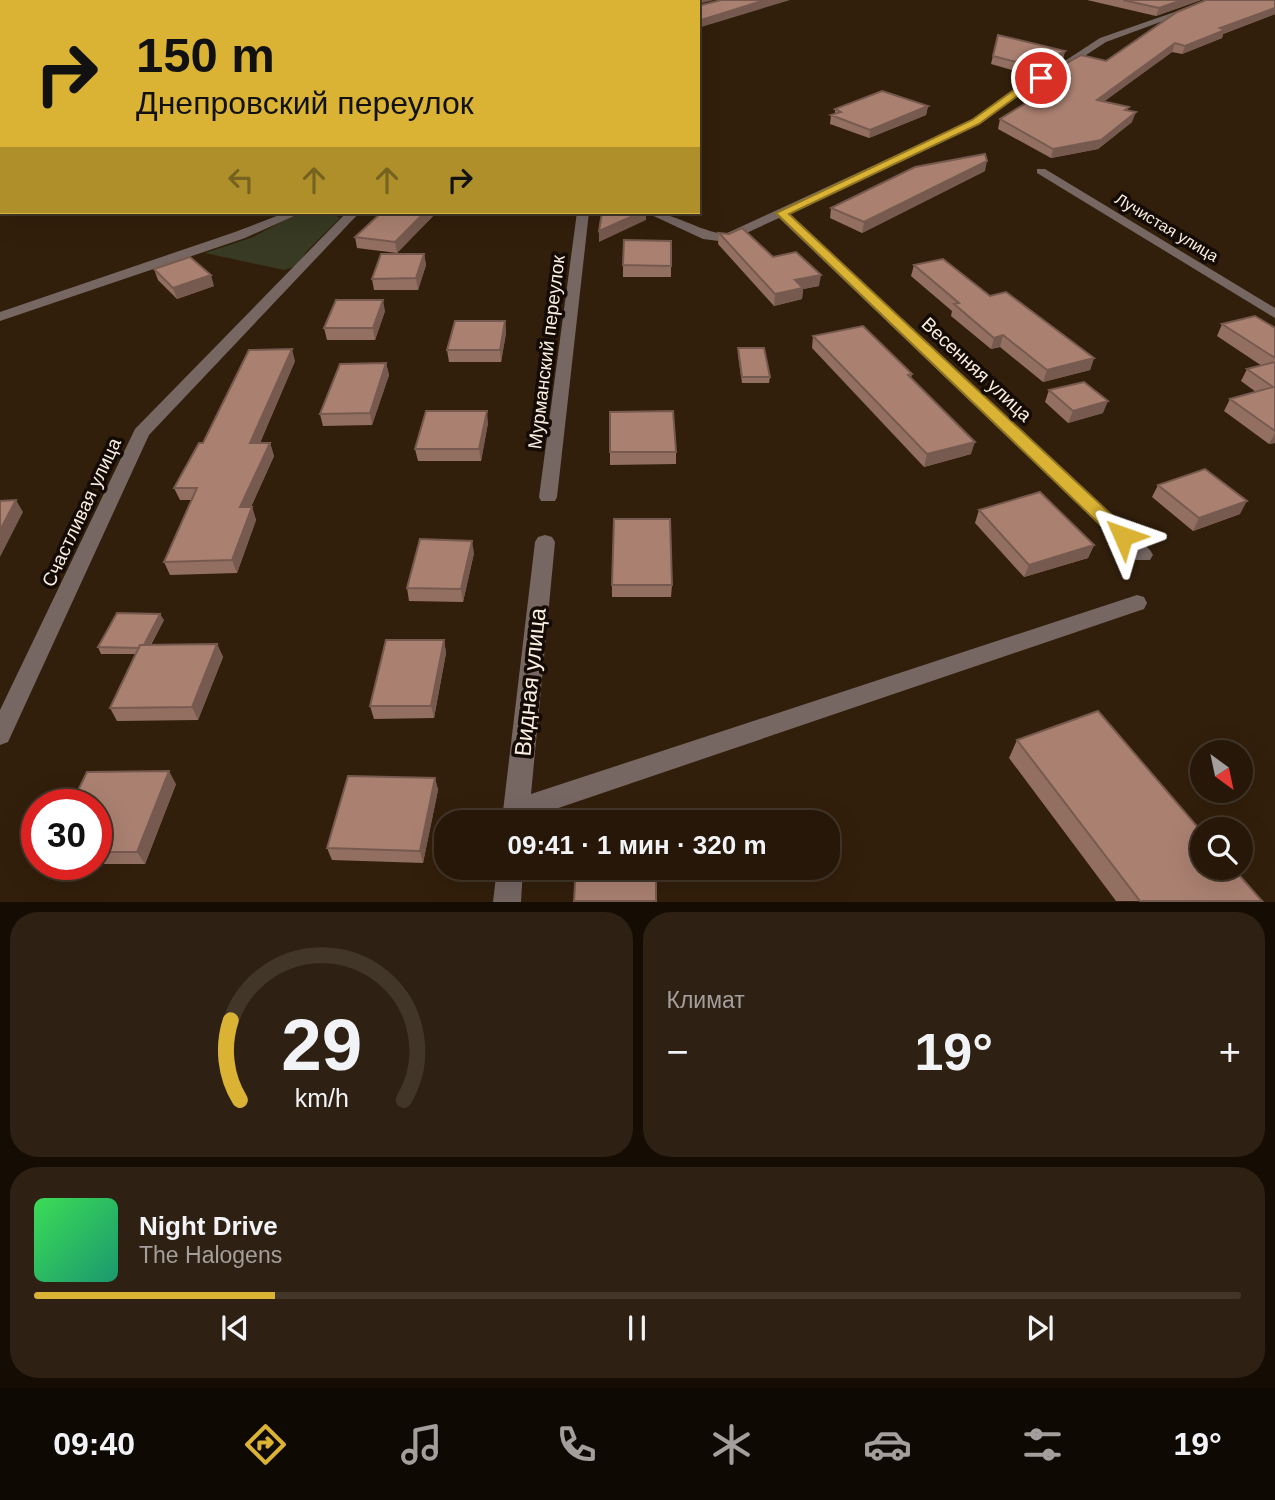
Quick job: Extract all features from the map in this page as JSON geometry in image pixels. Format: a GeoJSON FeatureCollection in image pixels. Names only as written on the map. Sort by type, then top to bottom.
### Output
{"type":"FeatureCollection","features":[{"type":"Feature","properties":{"kind":"street"},"geometry":{"type":"LineString","coordinates":[[656,214],[708,236],[727,239],[976,122],[1028,84],[1054,72],[1103,40],[1216,0]]}},
{"type":"Feature","properties":{"kind":"street","name":"Лучистая улица"},"geometry":{"type":"LineString","coordinates":[[1041,171],[1275,314]]}},
{"type":"Feature","properties":{"kind":"street","name":"Весенняя улица"},"geometry":{"type":"LineString","coordinates":[[781,213],[1143,555]]}},
{"type":"Feature","properties":{"kind":"street"},"geometry":{"type":"LineString","coordinates":[[0,317],[240,235],[292,214]]}},
{"type":"Feature","properties":{"kind":"street","name":"Счастливая улица"},"geometry":{"type":"LineString","coordinates":[[0,735],[141,433],[352,214]]}},
{"type":"Feature","properties":{"kind":"street","name":"Мурманский переулок"},"geometry":{"type":"LineString","coordinates":[[548,498],[583,214]]}},
{"type":"Feature","properties":{"kind":"street","name":"Видная улица"},"geometry":{"type":"LineString","coordinates":[[517,810],[545,542]]}},
{"type":"Feature","properties":{"kind":"street"},"geometry":{"type":"LineString","coordinates":[[536,810],[1138,603]]}},
{"type":"Feature","properties":{"kind":"street"},"geometry":{"type":"LineString","coordinates":[[507,901],[509,880]]}},
{"type":"Feature","properties":{"kind":"green space"},"geometry":{"type":"Polygon","coordinates":[[[333,214],[340,218],[306,252],[297,266],[284,270],[205,253],[253,237],[290,217],[333,214]]]}},
{"type":"Feature","properties":{"kind":"building"},"geometry":{"type":"Polygon","coordinates":[[[721,0],[765,0],[700,20],[700,5],[721,0]]]}},
{"type":"Feature","properties":{"kind":"building"},"geometry":{"type":"Polygon","coordinates":[[[1123,0],[1182,0],[1159,8],[1123,0]]]}},
{"type":"Feature","properties":{"kind":"building"},"geometry":{"type":"Polygon","coordinates":[[[1206,0],[1275,0],[1275,8],[1220,28],[1225,30],[1185,46],[1175,43],[1097,100],[1129,107],[1125,110],[1136,112],[1101,140],[1053,149],[1000,119],[1070,76],[1052,71],[1081,55],[1106,61],[1177,12],[1206,0]]]}},
{"type":"Feature","properties":{"kind":"building"},"geometry":{"type":"Polygon","coordinates":[[[998,35],[1065,51],[1035,67],[993,56],[998,35]]]}},
{"type":"Feature","properties":{"kind":"building"},"geometry":{"type":"Polygon","coordinates":[[[882,91],[928,106],[870,130],[831,115],[841,112],[835,109],[882,91]]]}},
{"type":"Feature","properties":{"kind":"building"},"geometry":{"type":"Polygon","coordinates":[[[985,154],[987,161],[864,222],[831,208],[915,167],[985,154]]]}},
{"type":"Feature","properties":{"kind":"building"},"geometry":{"type":"Polygon","coordinates":[[[380,214],[423,214],[395,242],[355,237],[380,214]]]}},
{"type":"Feature","properties":{"kind":"building"},"geometry":{"type":"Polygon","coordinates":[[[602,214],[637,214],[599,231],[602,214]]]}},
{"type":"Feature","properties":{"kind":"building"},"geometry":{"type":"Polygon","coordinates":[[[742,228],[773,257],[796,252],[821,275],[795,280],[803,288],[775,294],[719,233],[729,234],[742,228]]]}},
{"type":"Feature","properties":{"kind":"building"},"geometry":{"type":"Polygon","coordinates":[[[624,240],[671,241],[671,266],[623,265],[624,240]]]}},
{"type":"Feature","properties":{"kind":"building"},"geometry":{"type":"Polygon","coordinates":[[[381,254],[424,254],[416,278],[372,279],[381,254]]]}},
{"type":"Feature","properties":{"kind":"building"},"geometry":{"type":"Polygon","coordinates":[[[190,257],[211,275],[173,288],[154,269],[190,257]]]}},
{"type":"Feature","properties":{"kind":"building"},"geometry":{"type":"Polygon","coordinates":[[[943,259],[990,296],[1006,292],[1094,358],[1047,370],[1003,335],[994,338],[954,304],[959,303],[914,265],[943,259]]]}},
{"type":"Feature","properties":{"kind":"building"},"geometry":{"type":"Polygon","coordinates":[[[336,300],[383,300],[373,328],[324,328],[336,300]]]}},
{"type":"Feature","properties":{"kind":"building"},"geometry":{"type":"Polygon","coordinates":[[[1255,316],[1275,328],[1275,358],[1222,324],[1255,316]]]}},
{"type":"Feature","properties":{"kind":"building"},"geometry":{"type":"Polygon","coordinates":[[[455,321],[505,321],[500,350],[447,350],[455,321]]]}},
{"type":"Feature","properties":{"kind":"building"},"geometry":{"type":"Polygon","coordinates":[[[863,326],[975,442],[927,454],[813,336],[863,326]]]}},
{"type":"Feature","properties":{"kind":"building"},"geometry":{"type":"Polygon","coordinates":[[[738,348],[764,348],[770,377],[742,377],[738,348]]]}},
{"type":"Feature","properties":{"kind":"building"},"geometry":{"type":"Polygon","coordinates":[[[292,349],[250,443],[270,443],[240,507],[252,507],[232,560],[164,562],[197,488],[174,488],[199,443],[203,443],[249,350],[292,349]]]}},
{"type":"Feature","properties":{"kind":"building"},"geometry":{"type":"Polygon","coordinates":[[[1275,362],[1275,431],[1230,399],[1273,387],[1247,369],[1275,362]]]}},
{"type":"Feature","properties":{"kind":"building"},"geometry":{"type":"Polygon","coordinates":[[[386,363],[370,413],[320,414],[340,364],[386,363]]]}},
{"type":"Feature","properties":{"kind":"building"},"geometry":{"type":"Polygon","coordinates":[[[1084,382],[1108,401],[1073,411],[1049,390],[1084,382]]]}},
{"type":"Feature","properties":{"kind":"building"},"geometry":{"type":"Polygon","coordinates":[[[426,411],[487,411],[479,449],[415,449],[426,411]]]}},
{"type":"Feature","properties":{"kind":"building"},"geometry":{"type":"Polygon","coordinates":[[[673,411],[676,452],[610,452],[610,412],[673,411]]]}},
{"type":"Feature","properties":{"kind":"building"},"geometry":{"type":"Polygon","coordinates":[[[1205,469],[1247,501],[1199,518],[1158,485],[1205,469]]]}},
{"type":"Feature","properties":{"kind":"building"},"geometry":{"type":"Polygon","coordinates":[[[1040,492],[1094,545],[1029,565],[979,510],[1040,492]]]}},
{"type":"Feature","properties":{"kind":"building"},"geometry":{"type":"Polygon","coordinates":[[[16,500],[0,530],[0,501],[16,500]]]}},
{"type":"Feature","properties":{"kind":"building"},"geometry":{"type":"Polygon","coordinates":[[[614,519],[670,519],[672,585],[612,585],[614,519]]]}},
{"type":"Feature","properties":{"kind":"building"},"geometry":{"type":"Polygon","coordinates":[[[420,539],[472,541],[461,589],[407,588],[420,539]]]}},
{"type":"Feature","properties":{"kind":"building"},"geometry":{"type":"Polygon","coordinates":[[[117,613],[160,614],[144,645],[139,648],[98,647],[117,613]]]}},
{"type":"Feature","properties":{"kind":"building"},"geometry":{"type":"Polygon","coordinates":[[[386,640],[444,640],[431,706],[370,706],[386,640]]]}},
{"type":"Feature","properties":{"kind":"building"},"geometry":{"type":"Polygon","coordinates":[[[217,644],[192,707],[110,708],[140,645],[217,644]]]}},
{"type":"Feature","properties":{"kind":"building"},"geometry":{"type":"Polygon","coordinates":[[[1098,711],[1190,818],[1190,880],[1244,880],[1262,901],[1140,901],[1017,740],[1098,711]]]}},
{"type":"Feature","properties":{"kind":"building"},"geometry":{"type":"Polygon","coordinates":[[[169,771],[137,852],[112,852],[112,789],[79,789],[87,772],[169,771]]]}},
{"type":"Feature","properties":{"kind":"building"},"geometry":{"type":"Polygon","coordinates":[[[348,776],[435,778],[420,851],[327,848],[348,776]]]}},
{"type":"Feature","properties":{"kind":"building"},"geometry":{"type":"Polygon","coordinates":[[[575,880],[656,880],[656,901],[574,901],[575,880]]]}},
{"type":"Feature","properties":{"kind":"route"},"geometry":{"type":"LineString","coordinates":[[1041,78],[1028,84],[976,122],[781,213],[1123,536]]}}]}
